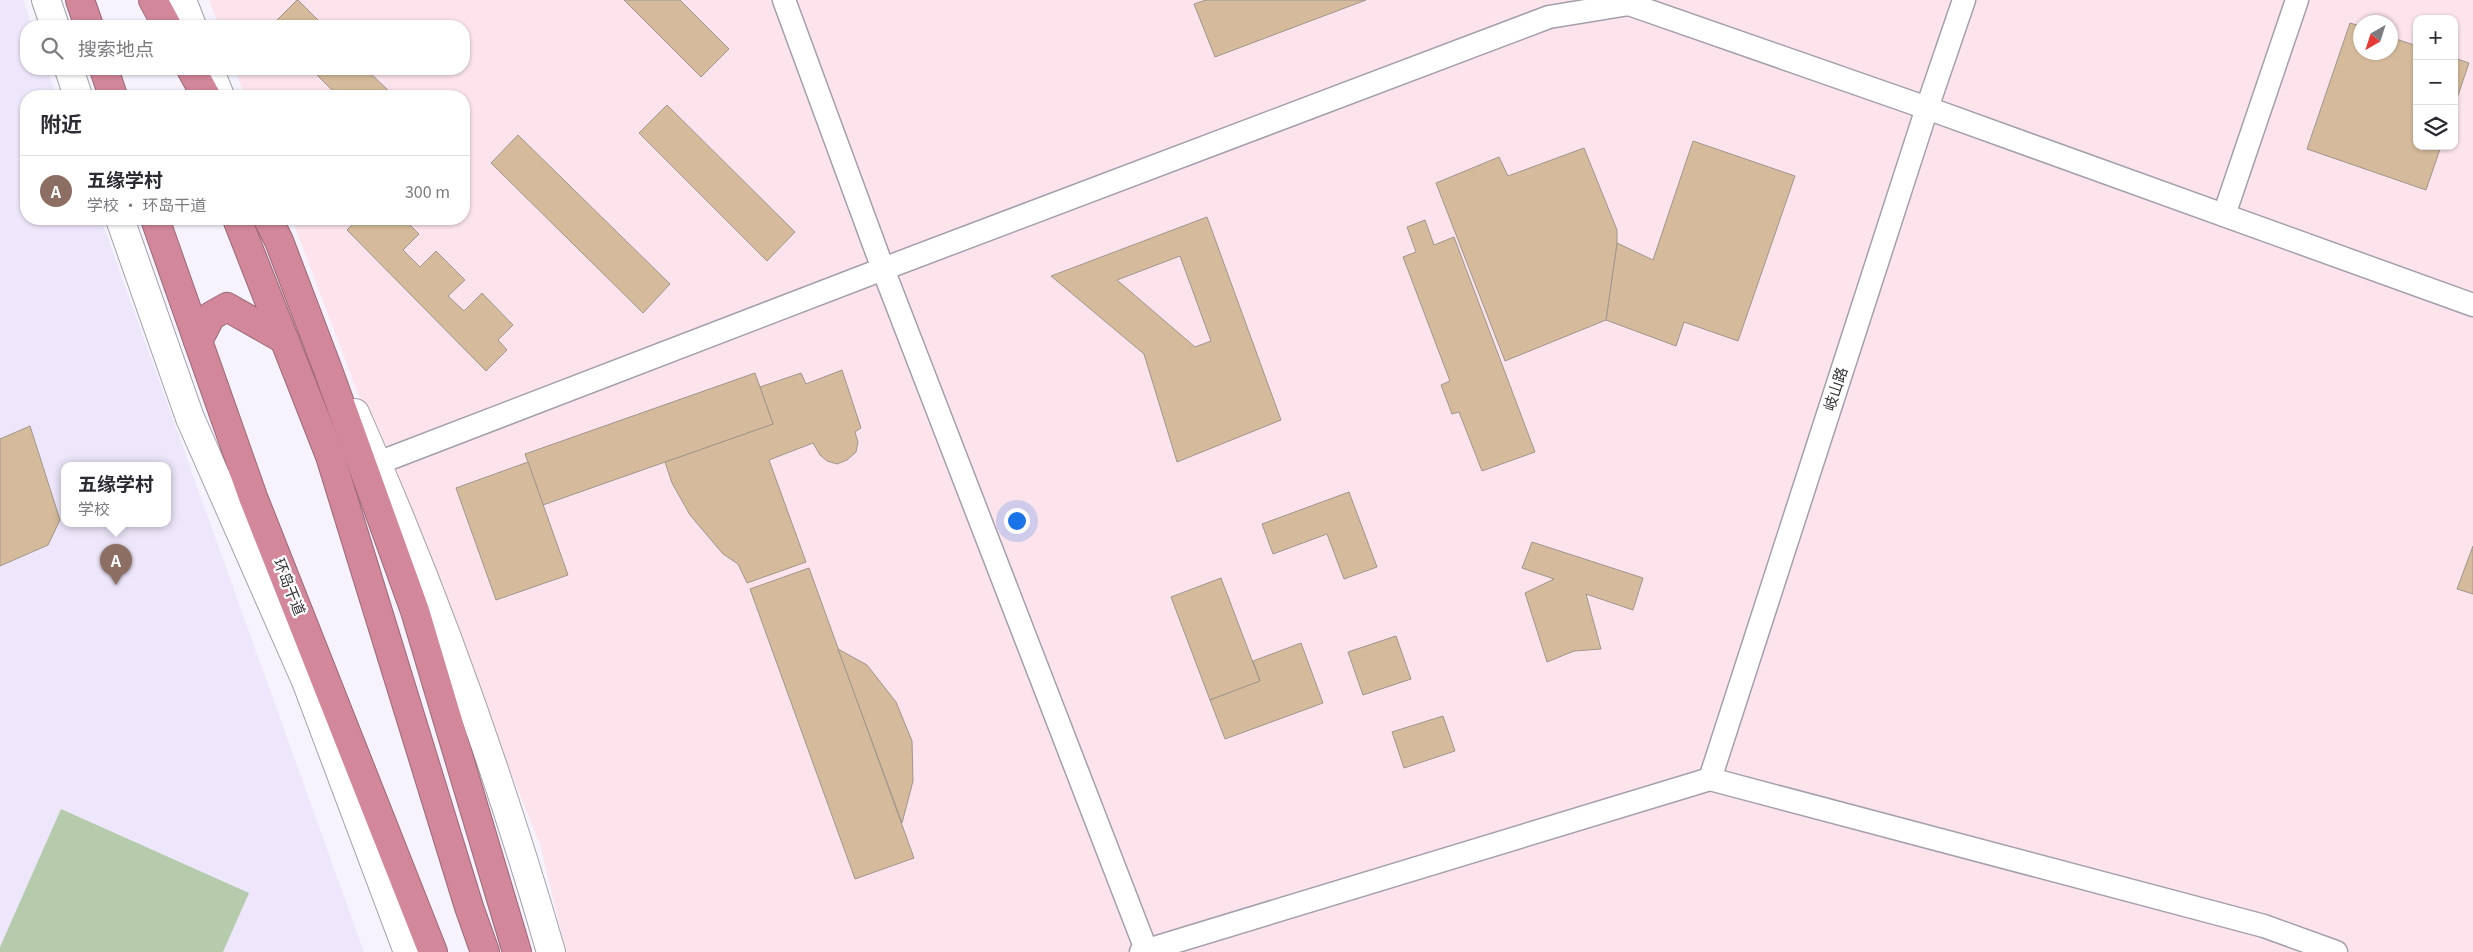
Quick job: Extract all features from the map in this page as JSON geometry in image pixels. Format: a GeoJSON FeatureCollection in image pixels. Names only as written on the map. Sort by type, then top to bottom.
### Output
{"type":"FeatureCollection","features":[{"type":"Feature","properties":{"kind":"highway"},"geometry":{"type":"LineString","coordinates":[[80,0],[87,20]]}},
{"type":"Feature","properties":{"kind":"highway"},"geometry":{"type":"LineString","coordinates":[[151,0],[158,20]]}},
{"type":"Feature","properties":{"kind":"highway"},"geometry":{"type":"LineString","coordinates":[[151,0],[163,20]]}},
{"type":"Feature","properties":{"kind":"highway"},"geometry":{"type":"LineString","coordinates":[[106,75],[111,90]]}},
{"type":"Feature","properties":{"kind":"highway"},"geometry":{"type":"LineString","coordinates":[[179,75],[186,90]]}},
{"type":"Feature","properties":{"kind":"highway"},"geometry":{"type":"LineString","coordinates":[[194,75],[203,90]]}},
{"type":"Feature","properties":{"kind":"highway","name":"环岛干道"},"geometry":{"type":"LineString","coordinates":[[158,225],[254,497],[433,952]]}},
{"type":"Feature","properties":{"kind":"highway"},"geometry":{"type":"LineString","coordinates":[[239,225],[330,456],[469,907],[485,952]]}},
{"type":"Feature","properties":{"kind":"highway"},"geometry":{"type":"LineString","coordinates":[[272,226],[415,611],[517,952]]}},
{"type":"Feature","properties":{"kind":"highway"},"geometry":{"type":"LineString","coordinates":[[198,341],[211,316],[227,307],[284,340]]}},
{"type":"Feature","properties":{"kind":"main road"},"geometry":{"type":"LineString","coordinates":[[46,0],[53,20]]}},
{"type":"Feature","properties":{"kind":"main road"},"geometry":{"type":"LineString","coordinates":[[182,0],[190,20]]}},
{"type":"Feature","properties":{"kind":"main road"},"geometry":{"type":"LineString","coordinates":[[71,75],[76,90]]}},
{"type":"Feature","properties":{"kind":"main road"},"geometry":{"type":"LineString","coordinates":[[211,75],[218,90]]}},
{"type":"Feature","properties":{"kind":"main road"},"geometry":{"type":"LineString","coordinates":[[122,225],[190,418],[306,681],[408,952]]}},
{"type":"Feature","properties":{"kind":"main road"},"geometry":{"type":"LineString","coordinates":[[272,226],[378,463],[463,680],[533,891],[551,952]]}},
{"type":"Feature","properties":{"kind":"street"},"geometry":{"type":"LineString","coordinates":[[784,0],[883,269],[1145,951],[1710,780],[2264,926],[2336,952]]}},
{"type":"Feature","properties":{"kind":"street","name":"岐山路"},"geometry":{"type":"LineString","coordinates":[[1710,780],[1927,108],[1964,0]]}},
{"type":"Feature","properties":{"kind":"street"},"geometry":{"type":"LineString","coordinates":[[2224,215],[2297,0]]}},
{"type":"Feature","properties":{"kind":"street"},"geometry":{"type":"LineString","coordinates":[[378,463],[883,269],[1549,17],[1607,4],[1629,4],[1927,108],[2473,305]]}},
{"type":"Feature","properties":{"kind":"shaded area"},"geometry":{"type":"Polygon","coordinates":[[[0,0],[23,0],[30,20],[20,20],[20,75],[49,75],[55,90],[20,90],[20,225],[103,225],[364,952],[0,952],[0,0]]]}},
{"type":"Feature","properties":{"kind":"shaded area"},"geometry":{"type":"Polygon","coordinates":[[[209,0],[2473,0],[2473,952],[566,952],[540,844],[360,399],[294,225],[470,225],[470,90],[243,90],[237,75],[470,75],[470,20],[217,20],[209,0]]]}},
{"type":"Feature","properties":{"kind":"green space"},"geometry":{"type":"Polygon","coordinates":[[[61,809],[249,893],[223,952],[0,952],[0,947],[61,809]]]}},
{"type":"Feature","properties":{"kind":"building"},"geometry":{"type":"Polygon","coordinates":[[[298,0],[318,20],[277,20],[298,0]]]}},
{"type":"Feature","properties":{"kind":"building"},"geometry":{"type":"Polygon","coordinates":[[[624,0],[680,0],[729,49],[701,77],[624,0]]]}},
{"type":"Feature","properties":{"kind":"building"},"geometry":{"type":"Polygon","coordinates":[[[1206,0],[1366,0],[1215,57],[1194,4],[1206,0]]]}},
{"type":"Feature","properties":{"kind":"building"},"geometry":{"type":"Polygon","coordinates":[[[2350,23],[2353,24],[2353,60],[2398,60],[2398,40],[2413,45],[2413,150],[2440,150],[2426,190],[2307,149],[2350,23]]]}},
{"type":"Feature","properties":{"kind":"building"},"geometry":{"type":"Polygon","coordinates":[[[2458,59],[2469,63],[2458,95],[2458,59]]]}},
{"type":"Feature","properties":{"kind":"building"},"geometry":{"type":"Polygon","coordinates":[[[317,75],[372,75],[388,90],[332,90],[317,75]]]}},
{"type":"Feature","properties":{"kind":"building"},"geometry":{"type":"Polygon","coordinates":[[[667,105],[795,232],[767,261],[639,133],[667,105]]]}},
{"type":"Feature","properties":{"kind":"building"},"geometry":{"type":"Polygon","coordinates":[[[518,135],[670,284],[643,313],[491,163],[518,135]]]}},
{"type":"Feature","properties":{"kind":"building"},"geometry":{"type":"Polygon","coordinates":[[[1693,141],[1795,176],[1738,341],[1684,322],[1676,346],[1606,320],[1617,243],[1653,260],[1693,141]]]}},
{"type":"Feature","properties":{"kind":"building"},"geometry":{"type":"Polygon","coordinates":[[[1584,148],[1617,230],[1617,243],[1606,320],[1505,361],[1436,183],[1499,157],[1508,176],[1584,148]]]}},
{"type":"Feature","properties":{"kind":"building"},"geometry":{"type":"Polygon","coordinates":[[[1207,217],[1281,420],[1177,462],[1144,354],[1051,276],[1207,217]],[[1180,256],[1117,280],[1195,347],[1211,341],[1180,256]]]}},
{"type":"Feature","properties":{"kind":"building"},"geometry":{"type":"Polygon","coordinates":[[[1425,220],[1434,245],[1454,237],[1535,452],[1482,471],[1459,412],[1452,414],[1441,385],[1450,381],[1403,257],[1416,252],[1407,227],[1425,220]]]}},
{"type":"Feature","properties":{"kind":"building"},"geometry":{"type":"Polygon","coordinates":[[[352,225],[410,225],[419,234],[403,250],[420,267],[436,251],[465,280],[448,296],[464,311],[482,293],[513,325],[498,340],[507,350],[486,371],[347,230],[352,225]]]}},
{"type":"Feature","properties":{"kind":"building"},"geometry":{"type":"Polygon","coordinates":[[[842,370],[861,428],[855,432],[858,442],[856,452],[847,460],[837,464],[827,461],[820,455],[813,443],[769,460],[806,562],[747,583],[738,564],[723,554],[690,515],[672,483],[665,462],[773,424],[760,387],[801,373],[806,384],[842,370]]]}},
{"type":"Feature","properties":{"kind":"building"},"geometry":{"type":"Polygon","coordinates":[[[755,373],[773,424],[543,505],[525,454],[755,373]]]}},
{"type":"Feature","properties":{"kind":"building"},"geometry":{"type":"Polygon","coordinates":[[[30,426],[60,520],[48,545],[0,566],[0,439],[30,426]]]}},
{"type":"Feature","properties":{"kind":"building"},"geometry":{"type":"Polygon","coordinates":[[[528,462],[568,575],[496,600],[456,488],[528,462]]]}},
{"type":"Feature","properties":{"kind":"building"},"geometry":{"type":"Polygon","coordinates":[[[1349,492],[1377,567],[1344,579],[1327,534],[1273,554],[1262,524],[1349,492]]]}},
{"type":"Feature","properties":{"kind":"building"},"geometry":{"type":"Polygon","coordinates":[[[1532,542],[1643,578],[1633,610],[1586,594],[1601,649],[1574,651],[1547,662],[1525,593],[1554,579],[1522,568],[1532,542]]]}},
{"type":"Feature","properties":{"kind":"building"},"geometry":{"type":"Polygon","coordinates":[[[2473,546],[2473,594],[2457,589],[2473,546]]]}},
{"type":"Feature","properties":{"kind":"building"},"geometry":{"type":"Polygon","coordinates":[[[809,568],[914,858],[855,879],[750,589],[809,568]]]}},
{"type":"Feature","properties":{"kind":"building"},"geometry":{"type":"Polygon","coordinates":[[[1221,578],[1260,681],[1210,700],[1171,597],[1221,578]]]}},
{"type":"Feature","properties":{"kind":"building"},"geometry":{"type":"Polygon","coordinates":[[[1396,636],[1411,679],[1363,695],[1348,652],[1396,636]]]}},
{"type":"Feature","properties":{"kind":"building"},"geometry":{"type":"Polygon","coordinates":[[[1301,643],[1323,703],[1225,739],[1210,700],[1260,681],[1253,661],[1301,643]]]}},
{"type":"Feature","properties":{"kind":"building"},"geometry":{"type":"Polygon","coordinates":[[[838,649],[867,665],[896,702],[912,741],[913,781],[902,823],[838,649]]]}},
{"type":"Feature","properties":{"kind":"building"},"geometry":{"type":"Polygon","coordinates":[[[1443,716],[1455,751],[1404,768],[1392,732],[1443,716]]]}},
{"type":"Feature","properties":{"kind":"place","name":"五缘学村"},"geometry":{"type":"Point","coordinates":[116,585]}}]}
